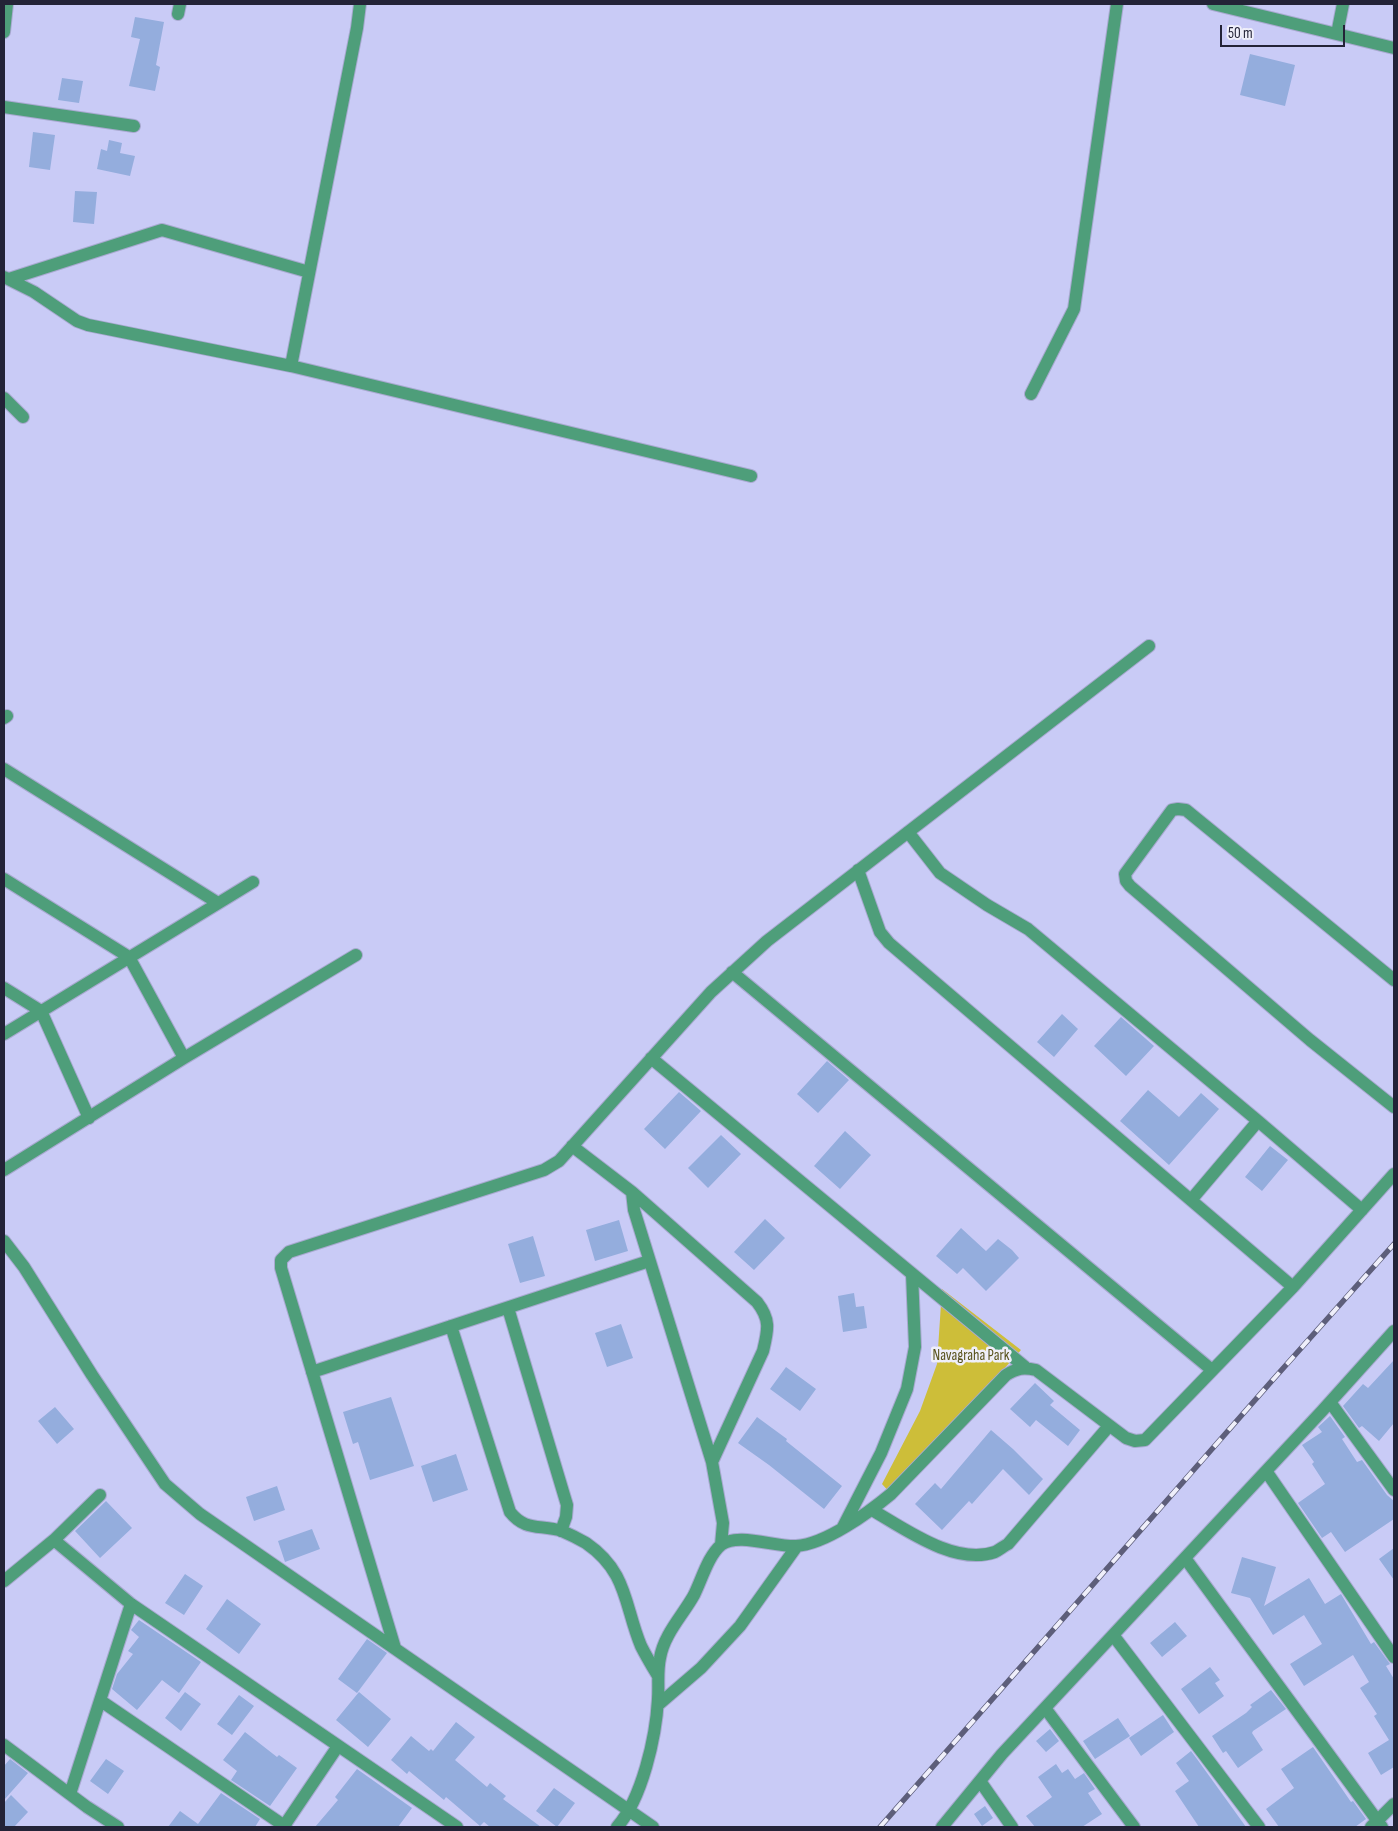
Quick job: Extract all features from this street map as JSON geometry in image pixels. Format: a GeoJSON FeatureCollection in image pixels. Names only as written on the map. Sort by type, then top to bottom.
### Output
{"type":"FeatureCollection","features":[{"type":"Feature","properties":{"kind":"street"},"geometry":{"type":"LineString","coordinates":[[4,32],[7,4]]}},
{"type":"Feature","properties":{"kind":"street"},"geometry":{"type":"LineString","coordinates":[[291,366],[360,4]]}},
{"type":"Feature","properties":{"kind":"street"},"geometry":{"type":"LineString","coordinates":[[1031,394],[1074,309],[1117,4]]}},
{"type":"Feature","properties":{"kind":"street"},"geometry":{"type":"LineString","coordinates":[[1214,4],[1394,48]]}},
{"type":"Feature","properties":{"kind":"street"},"geometry":{"type":"LineString","coordinates":[[1337,34],[1343,4]]}},
{"type":"Feature","properties":{"kind":"street"},"geometry":{"type":"LineString","coordinates":[[4,107],[134,126]]}},
{"type":"Feature","properties":{"kind":"street"},"geometry":{"type":"LineString","coordinates":[[6,278],[162,230],[309,272]]}},
{"type":"Feature","properties":{"kind":"street"},"geometry":{"type":"LineString","coordinates":[[6,278],[34,292],[77,321],[88,325],[291,366],[751,476]]}},
{"type":"Feature","properties":{"kind":"street"},"geometry":{"type":"LineString","coordinates":[[4,398],[23,417]]}},
{"type":"Feature","properties":{"kind":"street"},"geometry":{"type":"LineString","coordinates":[[395,1648],[281,1268],[282,1260],[289,1252],[544,1170],[559,1161],[651,1058],[732,972],[767,941],[1149,646]]}},
{"type":"Feature","properties":{"kind":"street"},"geometry":{"type":"LineString","coordinates":[[4,769],[218,903]]}},
{"type":"Feature","properties":{"kind":"street"},"geometry":{"type":"LineString","coordinates":[[1394,980],[1186,810],[1172,810],[1125,874],[1126,881],[1130,886],[1310,1040],[1394,1107]]}},
{"type":"Feature","properties":{"kind":"street"},"geometry":{"type":"LineString","coordinates":[[908,832],[940,874],[1028,929],[1362,1210]]}},
{"type":"Feature","properties":{"kind":"street"},"geometry":{"type":"LineString","coordinates":[[858,870],[880,932],[889,944],[1293,1287]]}},
{"type":"Feature","properties":{"kind":"street"},"geometry":{"type":"LineString","coordinates":[[4,879],[129,957],[184,1058]]}},
{"type":"Feature","properties":{"kind":"street"},"geometry":{"type":"LineString","coordinates":[[4,1034],[253,882]]}},
{"type":"Feature","properties":{"kind":"street"},"geometry":{"type":"LineString","coordinates":[[4,1170],[184,1058],[356,955]]}},
{"type":"Feature","properties":{"kind":"street"},"geometry":{"type":"LineString","coordinates":[[732,972],[1212,1370]]}},
{"type":"Feature","properties":{"kind":"street"},"geometry":{"type":"LineString","coordinates":[[4,988],[41,1011],[89,1118]]}},
{"type":"Feature","properties":{"kind":"street"},"geometry":{"type":"LineString","coordinates":[[651,1058],[1025,1368]]}},
{"type":"Feature","properties":{"kind":"street"},"geometry":{"type":"LineString","coordinates":[[1191,1200],[1258,1121]]}},
{"type":"Feature","properties":{"kind":"street"},"geometry":{"type":"LineString","coordinates":[[572,1146],[632,1192],[757,1302],[768,1320],[763,1351],[712,1462]]}},
{"type":"Feature","properties":{"kind":"street"},"geometry":{"type":"LineString","coordinates":[[617,1827],[629,1811],[649,1756],[656,1730],[660,1656],[666,1640],[693,1596],[714,1553],[721,1545],[728,1541],[740,1540],[797,1546],[812,1542],[842,1529],[872,1510],[891,1494],[1006,1374],[1014,1369],[1036,1370],[1126,1438],[1135,1442],[1145,1440],[1293,1287],[1394,1174]]}},
{"type":"Feature","properties":{"kind":"street"},"geometry":{"type":"LineString","coordinates":[[632,1192],[634,1210],[649,1261],[671,1326],[712,1462],[723,1523],[721,1545]]}},
{"type":"Feature","properties":{"kind":"street"},"geometry":{"type":"LineString","coordinates":[[4,1241],[24,1267],[92,1375],[165,1484],[200,1514],[653,1827]]}},
{"type":"Feature","properties":{"kind":"street"},"geometry":{"type":"LineString","coordinates":[[312,1372],[649,1261]]}},
{"type":"Feature","properties":{"kind":"street"},"geometry":{"type":"LineString","coordinates":[[842,1529],[881,1453],[907,1389],[915,1347],[912,1274]]}},
{"type":"Feature","properties":{"kind":"street"},"geometry":{"type":"LineString","coordinates":[[508,1308],[567,1504],[566,1517],[561,1531]]}},
{"type":"Feature","properties":{"kind":"street"},"geometry":{"type":"LineString","coordinates":[[451,1326],[510,1512],[522,1523],[533,1527],[561,1531],[585,1543],[605,1561],[618,1577],[641,1645],[658,1676]]}},
{"type":"Feature","properties":{"kind":"street"},"geometry":{"type":"LineString","coordinates":[[942,1827],[1002,1754],[1394,1331]]}},
{"type":"Feature","properties":{"kind":"street"},"geometry":{"type":"LineString","coordinates":[[1330,1402],[1394,1490]]}},
{"type":"Feature","properties":{"kind":"street"},"geometry":{"type":"LineString","coordinates":[[872,1510],[943,1549],[963,1554],[982,1555],[996,1552],[1008,1544],[1109,1426]]}},
{"type":"Feature","properties":{"kind":"street"},"geometry":{"type":"LineString","coordinates":[[1266,1471],[1394,1657]]}},
{"type":"Feature","properties":{"kind":"street"},"geometry":{"type":"LineString","coordinates":[[4,1582],[54,1540],[100,1495]]}},
{"type":"Feature","properties":{"kind":"street"},"geometry":{"type":"LineString","coordinates":[[54,1540],[131,1604],[457,1827]]}},
{"type":"Feature","properties":{"kind":"street"},"geometry":{"type":"LineString","coordinates":[[658,1705],[701,1668],[740,1626],[797,1546]]}},
{"type":"Feature","properties":{"kind":"street"},"geometry":{"type":"LineString","coordinates":[[1185,1558],[1377,1825],[1394,1804]]}},
{"type":"Feature","properties":{"kind":"street"},"geometry":{"type":"LineString","coordinates":[[70,1794],[131,1604]]}},
{"type":"Feature","properties":{"kind":"street"},"geometry":{"type":"LineString","coordinates":[[1113,1635],[1259,1827]]}},
{"type":"Feature","properties":{"kind":"street"},"geometry":{"type":"LineString","coordinates":[[101,1701],[278,1825],[338,1746]]}},
{"type":"Feature","properties":{"kind":"street"},"geometry":{"type":"LineString","coordinates":[[1045,1708],[1134,1827]]}},
{"type":"Feature","properties":{"kind":"street"},"geometry":{"type":"LineString","coordinates":[[4,1745],[118,1827]]}},
{"type":"Feature","properties":{"kind":"street"},"geometry":{"type":"LineString","coordinates":[[980,1782],[1012,1827]]}},
{"type":"Feature","properties":{"kind":"green space","name":"Navagraha Park"},"geometry":{"type":"Polygon","coordinates":[[[942,1289],[1021,1350],[891,1494],[882,1484],[920,1411],[937,1364],[942,1289]]]}},
{"type":"Feature","properties":{"kind":"building"},"geometry":{"type":"Polygon","coordinates":[[[135,17],[164,22],[156,65],[160,67],[155,91],[129,86],[140,39],[131,37],[135,17]]]}},
{"type":"Feature","properties":{"kind":"building"},"geometry":{"type":"Polygon","coordinates":[[[1250,54],[1295,65],[1285,106],[1240,95],[1250,54]]]}},
{"type":"Feature","properties":{"kind":"building"},"geometry":{"type":"Polygon","coordinates":[[[62,78],[83,81],[79,103],[58,100],[62,78]]]}},
{"type":"Feature","properties":{"kind":"building"},"geometry":{"type":"Polygon","coordinates":[[[33,132],[55,135],[50,170],[29,167],[33,132]]]}},
{"type":"Feature","properties":{"kind":"building"},"geometry":{"type":"Polygon","coordinates":[[[109,140],[122,143],[120,153],[135,156],[130,176],[97,169],[101,149],[107,151],[109,140]]]}},
{"type":"Feature","properties":{"kind":"building"},"geometry":{"type":"Polygon","coordinates":[[[75,191],[97,192],[94,224],[73,222],[75,191]]]}},
{"type":"Feature","properties":{"kind":"building"},"geometry":{"type":"Polygon","coordinates":[[[1062,1014],[1078,1029],[1054,1057],[1037,1042],[1062,1014]]]}},
{"type":"Feature","properties":{"kind":"building"},"geometry":{"type":"Polygon","coordinates":[[[1121,1017],[1154,1046],[1126,1076],[1094,1046],[1121,1017]]]}},
{"type":"Feature","properties":{"kind":"building"},"geometry":{"type":"Polygon","coordinates":[[[827,1061],[849,1080],[818,1113],[797,1094],[827,1061]]]}},
{"type":"Feature","properties":{"kind":"building"},"geometry":{"type":"Polygon","coordinates":[[[1148,1090],[1179,1117],[1201,1093],[1219,1109],[1169,1165],[1120,1121],[1148,1090]]]}},
{"type":"Feature","properties":{"kind":"building"},"geometry":{"type":"Polygon","coordinates":[[[679,1092],[701,1111],[665,1149],[644,1129],[679,1092]]]}},
{"type":"Feature","properties":{"kind":"building"},"geometry":{"type":"Polygon","coordinates":[[[845,1131],[871,1155],[840,1189],[814,1166],[845,1131]]]}},
{"type":"Feature","properties":{"kind":"building"},"geometry":{"type":"Polygon","coordinates":[[[721,1135],[741,1154],[708,1188],[688,1168],[721,1135]]]}},
{"type":"Feature","properties":{"kind":"building"},"geometry":{"type":"Polygon","coordinates":[[[1270,1146],[1288,1160],[1262,1191],[1245,1177],[1270,1146]]]}},
{"type":"Feature","properties":{"kind":"building"},"geometry":{"type":"Polygon","coordinates":[[[765,1219],[785,1238],[754,1270],[734,1252],[765,1219]]]}},
{"type":"Feature","properties":{"kind":"building"},"geometry":{"type":"Polygon","coordinates":[[[619,1220],[628,1251],[595,1261],[586,1230],[619,1220]]]}},
{"type":"Feature","properties":{"kind":"building"},"geometry":{"type":"Polygon","coordinates":[[[961,1228],[986,1251],[998,1239],[1019,1258],[986,1291],[963,1268],[957,1274],[936,1256],[961,1228]]]}},
{"type":"Feature","properties":{"kind":"building"},"geometry":{"type":"Polygon","coordinates":[[[533,1236],[545,1276],[520,1283],[508,1244],[533,1236]]]}},
{"type":"Feature","properties":{"kind":"building"},"geometry":{"type":"Polygon","coordinates":[[[854,1293],[856,1307],[864,1306],[867,1328],[843,1332],[838,1296],[854,1293]]]}},
{"type":"Feature","properties":{"kind":"building"},"geometry":{"type":"Polygon","coordinates":[[[621,1324],[633,1358],[607,1367],[595,1333],[621,1324]]]}},
{"type":"Feature","properties":{"kind":"building"},"geometry":{"type":"Polygon","coordinates":[[[1394,1360],[1394,1423],[1379,1441],[1362,1426],[1359,1428],[1343,1406],[1363,1384],[1368,1388],[1394,1360]]]}},
{"type":"Feature","properties":{"kind":"building"},"geometry":{"type":"Polygon","coordinates":[[[786,1367],[816,1389],[800,1411],[770,1389],[786,1367]]]}},
{"type":"Feature","properties":{"kind":"building"},"geometry":{"type":"Polygon","coordinates":[[[1035,1383],[1054,1401],[1050,1405],[1080,1430],[1068,1446],[1036,1420],[1030,1427],[1010,1409],[1035,1383]]]}},
{"type":"Feature","properties":{"kind":"building"},"geometry":{"type":"Polygon","coordinates":[[[391,1397],[414,1466],[370,1480],[358,1442],[353,1444],[343,1412],[391,1397]]]}},
{"type":"Feature","properties":{"kind":"building"},"geometry":{"type":"Polygon","coordinates":[[[55,1407],[74,1429],[57,1444],[38,1421],[55,1407]]]}},
{"type":"Feature","properties":{"kind":"building"},"geometry":{"type":"Polygon","coordinates":[[[1330,1416],[1345,1437],[1342,1439],[1357,1462],[1362,1460],[1387,1495],[1394,1501],[1394,1519],[1345,1552],[1331,1532],[1322,1538],[1298,1503],[1325,1484],[1312,1464],[1314,1462],[1302,1445],[1322,1432],[1318,1427],[1330,1416]]]}},
{"type":"Feature","properties":{"kind":"building"},"geometry":{"type":"Polygon","coordinates":[[[757,1417],[787,1439],[786,1441],[842,1486],[824,1509],[738,1443],[757,1417]]]}},
{"type":"Feature","properties":{"kind":"building"},"geometry":{"type":"Polygon","coordinates":[[[991,1430],[1043,1479],[1029,1495],[1003,1469],[972,1504],[969,1501],[942,1530],[915,1504],[935,1483],[941,1489],[991,1430]]]}},
{"type":"Feature","properties":{"kind":"building"},"geometry":{"type":"Polygon","coordinates":[[[456,1454],[468,1490],[433,1502],[421,1466],[456,1454]]]}},
{"type":"Feature","properties":{"kind":"building"},"geometry":{"type":"Polygon","coordinates":[[[277,1486],[285,1510],[254,1521],[246,1497],[277,1486]]]}},
{"type":"Feature","properties":{"kind":"building"},"geometry":{"type":"Polygon","coordinates":[[[106,1501],[132,1528],[100,1558],[75,1531],[106,1501]]]}},
{"type":"Feature","properties":{"kind":"building"},"geometry":{"type":"Polygon","coordinates":[[[312,1529],[320,1549],[285,1562],[278,1541],[312,1529]]]}},
{"type":"Feature","properties":{"kind":"building"},"geometry":{"type":"Polygon","coordinates":[[[1394,1548],[1394,1580],[1379,1559],[1394,1548]]]}},
{"type":"Feature","properties":{"kind":"building"},"geometry":{"type":"Polygon","coordinates":[[[1242,1557],[1276,1567],[1264,1606],[1309,1578],[1325,1604],[1341,1594],[1371,1644],[1374,1642],[1390,1664],[1386,1666],[1394,1679],[1394,1767],[1381,1775],[1368,1753],[1389,1740],[1374,1716],[1377,1714],[1360,1688],[1369,1682],[1353,1655],[1304,1686],[1290,1664],[1322,1644],[1304,1615],[1273,1635],[1250,1598],[1231,1593],[1242,1557]]]}},
{"type":"Feature","properties":{"kind":"building"},"geometry":{"type":"Polygon","coordinates":[[[185,1574],[203,1586],[184,1615],[165,1603],[185,1574]]]}},
{"type":"Feature","properties":{"kind":"building"},"geometry":{"type":"Polygon","coordinates":[[[227,1599],[261,1624],[239,1654],[206,1629],[227,1599]]]}},
{"type":"Feature","properties":{"kind":"building"},"geometry":{"type":"Polygon","coordinates":[[[139,1620],[201,1662],[179,1693],[162,1680],[137,1710],[112,1689],[117,1674],[133,1654],[128,1651],[139,1637],[131,1630],[139,1620]]]}},
{"type":"Feature","properties":{"kind":"building"},"geometry":{"type":"Polygon","coordinates":[[[1175,1622],[1187,1636],[1162,1657],[1150,1643],[1175,1622]]]}},
{"type":"Feature","properties":{"kind":"building"},"geometry":{"type":"Polygon","coordinates":[[[367,1639],[387,1653],[357,1693],[338,1679],[367,1639]]]}},
{"type":"Feature","properties":{"kind":"building"},"geometry":{"type":"Polygon","coordinates":[[[1210,1667],[1220,1680],[1215,1683],[1224,1696],[1199,1714],[1181,1689],[1210,1667]]]}},
{"type":"Feature","properties":{"kind":"building"},"geometry":{"type":"Polygon","coordinates":[[[1271,1690],[1286,1709],[1253,1731],[1252,1733],[1263,1750],[1238,1768],[1226,1751],[1223,1753],[1212,1736],[1246,1713],[1252,1707],[1250,1705],[1271,1690]]]}},
{"type":"Feature","properties":{"kind":"building"},"geometry":{"type":"Polygon","coordinates":[[[185,1692],[201,1704],[181,1731],[165,1718],[185,1692]]]}},
{"type":"Feature","properties":{"kind":"building"},"geometry":{"type":"Polygon","coordinates":[[[359,1692],[391,1719],[368,1747],[336,1720],[359,1692]]]}},
{"type":"Feature","properties":{"kind":"building"},"geometry":{"type":"Polygon","coordinates":[[[239,1695],[254,1706],[232,1735],[217,1724],[239,1695]]]}},
{"type":"Feature","properties":{"kind":"building"},"geometry":{"type":"Polygon","coordinates":[[[1163,1715],[1174,1732],[1141,1756],[1129,1738],[1163,1715]]]}},
{"type":"Feature","properties":{"kind":"building"},"geometry":{"type":"Polygon","coordinates":[[[1118,1718],[1130,1736],[1095,1759],[1083,1741],[1118,1718]]]}},
{"type":"Feature","properties":{"kind":"building"},"geometry":{"type":"Polygon","coordinates":[[[456,1722],[475,1737],[455,1760],[487,1787],[490,1783],[506,1796],[503,1799],[541,1827],[490,1827],[484,1822],[480,1826],[446,1797],[444,1800],[409,1771],[407,1774],[391,1760],[411,1736],[429,1751],[431,1749],[433,1751],[456,1722]]]}},
{"type":"Feature","properties":{"kind":"building"},"geometry":{"type":"Polygon","coordinates":[[[1050,1729],[1059,1741],[1046,1752],[1036,1741],[1050,1729]]]}},
{"type":"Feature","properties":{"kind":"building"},"geometry":{"type":"Polygon","coordinates":[[[245,1732],[277,1757],[279,1755],[297,1768],[270,1806],[231,1780],[237,1771],[223,1760],[245,1732]]]}},
{"type":"Feature","properties":{"kind":"building"},"geometry":{"type":"Polygon","coordinates":[[[1313,1747],[1351,1802],[1353,1801],[1366,1819],[1355,1827],[1279,1827],[1266,1809],[1294,1788],[1281,1769],[1313,1747]]]}},
{"type":"Feature","properties":{"kind":"building"},"geometry":{"type":"Polygon","coordinates":[[[1191,1751],[1246,1827],[1199,1827],[1175,1791],[1189,1781],[1176,1763],[1191,1751]]]}},
{"type":"Feature","properties":{"kind":"building"},"geometry":{"type":"Polygon","coordinates":[[[10,1759],[28,1773],[4,1800],[4,1766],[10,1759]]]}},
{"type":"Feature","properties":{"kind":"building"},"geometry":{"type":"Polygon","coordinates":[[[106,1759],[124,1771],[108,1794],[90,1781],[106,1759]]]}},
{"type":"Feature","properties":{"kind":"building"},"geometry":{"type":"Polygon","coordinates":[[[1056,1764],[1062,1773],[1068,1769],[1075,1779],[1084,1773],[1095,1789],[1088,1793],[1102,1814],[1082,1827],[1035,1827],[1026,1816],[1052,1797],[1038,1777],[1056,1764]]]}},
{"type":"Feature","properties":{"kind":"building"},"geometry":{"type":"Polygon","coordinates":[[[357,1769],[412,1808],[398,1827],[315,1827],[338,1800],[335,1797],[357,1769]]]}},
{"type":"Feature","properties":{"kind":"building"},"geometry":{"type":"Polygon","coordinates":[[[554,1788],[575,1803],[557,1827],[536,1811],[554,1788]]]}},
{"type":"Feature","properties":{"kind":"building"},"geometry":{"type":"Polygon","coordinates":[[[221,1793],[260,1819],[255,1827],[168,1827],[180,1811],[198,1824],[221,1793]]]}},
{"type":"Feature","properties":{"kind":"building"},"geometry":{"type":"Polygon","coordinates":[[[11,1795],[28,1812],[14,1827],[4,1827],[4,1803],[11,1795]]]}},
{"type":"Feature","properties":{"kind":"building"},"geometry":{"type":"Polygon","coordinates":[[[985,1806],[993,1818],[982,1826],[974,1814],[985,1806]]]}},
{"type":"Feature","properties":{"kind":"railway"},"geometry":{"type":"LineString","coordinates":[[880,1827],[1394,1244]]}}]}
